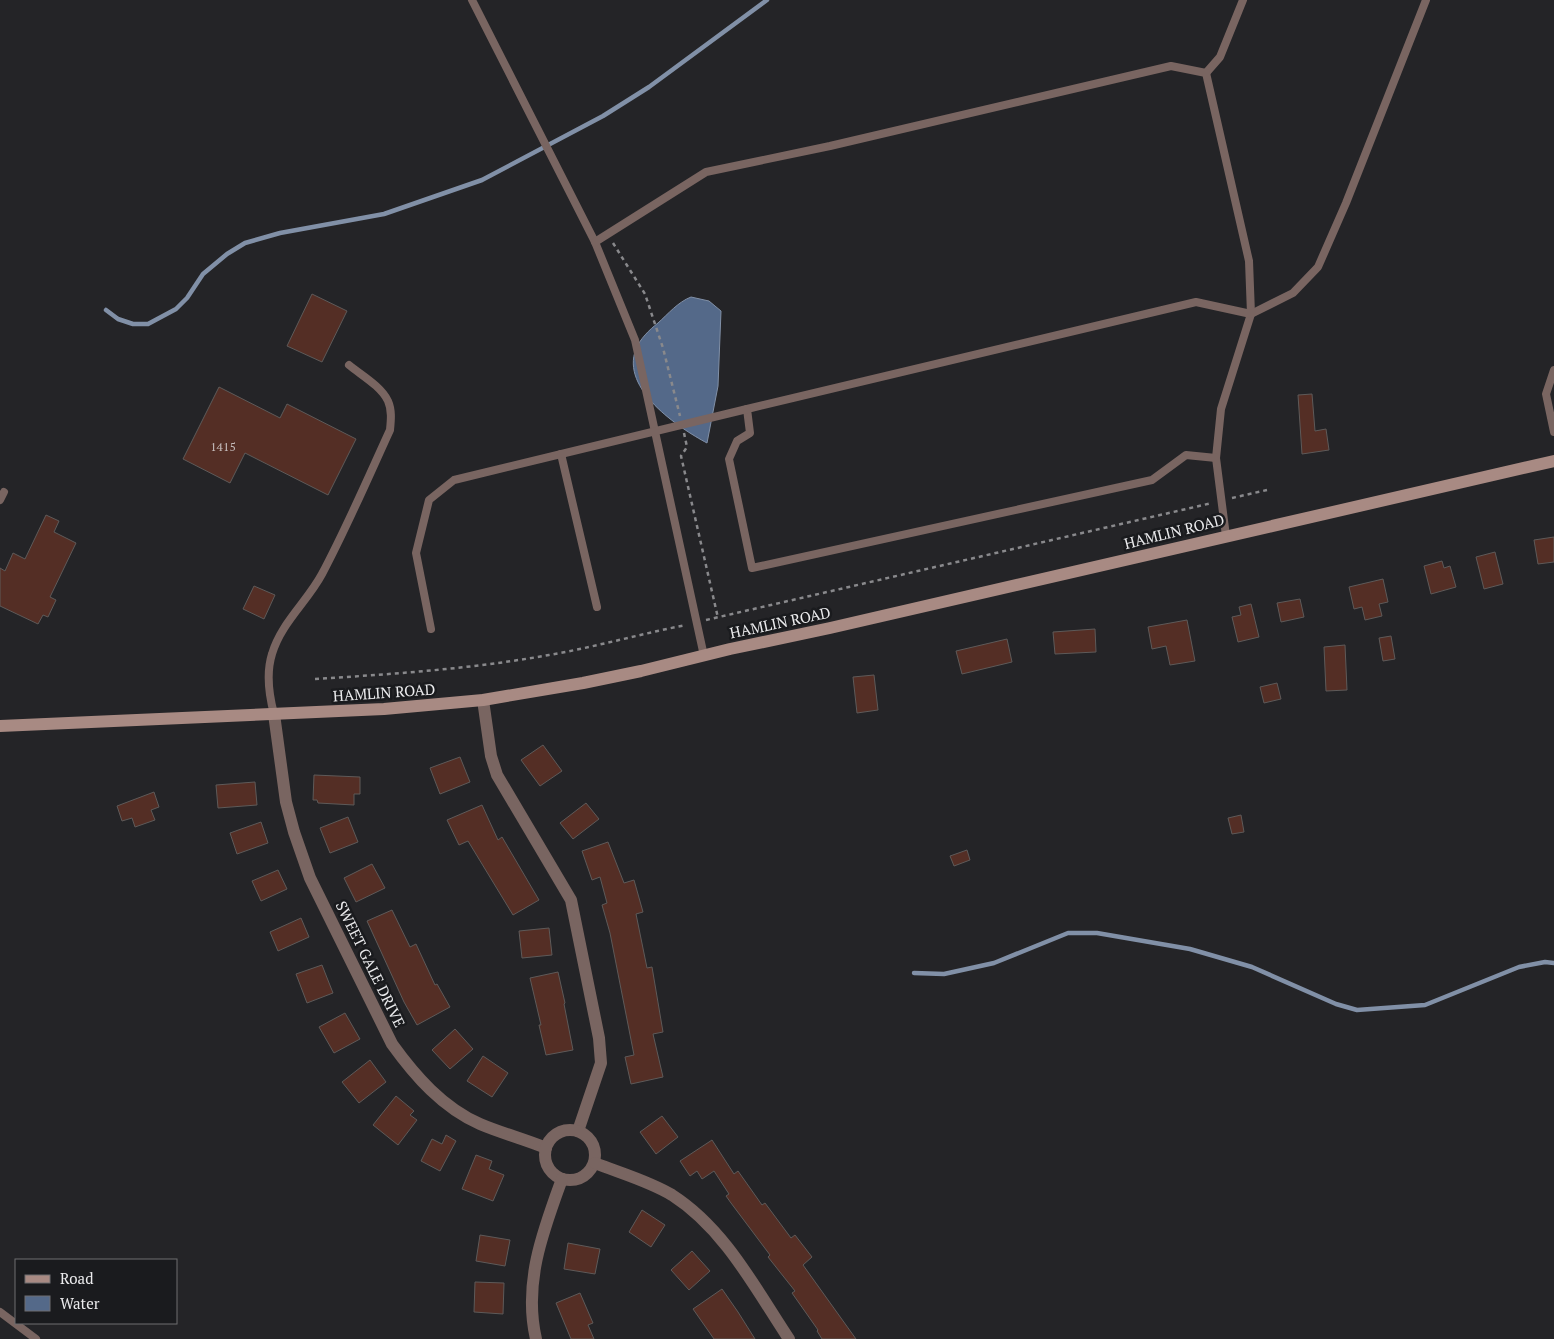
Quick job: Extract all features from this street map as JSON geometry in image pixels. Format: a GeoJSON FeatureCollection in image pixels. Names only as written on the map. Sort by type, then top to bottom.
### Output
{"type":"FeatureCollection","features":[{"type":"Feature","properties":{"kind":"street","name":"HAMLIN ROAD"},"geometry":{"type":"LineString","coordinates":[[0,726],[384,710],[483,700],[582,683],[956,600],[1554,461]]}},
{"type":"Feature","properties":{"kind":"street"},"geometry":{"type":"LineString","coordinates":[[483,700],[491,756],[498,775],[571,900],[599,1038],[601,1063],[578,1131]]}},
{"type":"Feature","properties":{"kind":"street","name":"SWEET GALE DRIVE"},"geometry":{"type":"LineString","coordinates":[[274,714],[286,802],[302,857],[310,878],[392,1044],[410,1068],[446,1104],[480,1124],[546,1148]]}},
{"type":"Feature","properties":{"kind":"street"},"geometry":{"type":"LineString","coordinates":[[565,1130],[578,1131],[584,1134],[593,1144],[596,1157],[595,1163],[592,1169],[582,1178],[575,1180],[562,1179],[556,1176],[548,1167],[545,1160],[546,1148],[553,1136],[558,1132],[565,1130]]}},
{"type":"Feature","properties":{"kind":"street"},"geometry":{"type":"LineString","coordinates":[[595,1163],[671,1194],[702,1218],[726,1243],[789,1339]]}},
{"type":"Feature","properties":{"kind":"street"},"geometry":{"type":"LineString","coordinates":[[536,1339],[532,1289],[536,1261],[542,1234],[562,1179]]}},
{"type":"Feature","properties":{"kind":"lane"},"geometry":{"type":"LineString","coordinates":[[472,0],[595,242],[635,340],[704,656]]}},
{"type":"Feature","properties":{"kind":"lane"},"geometry":{"type":"LineString","coordinates":[[1206,74],[1220,57],[1243,0]]}},
{"type":"Feature","properties":{"kind":"lane"},"geometry":{"type":"LineString","coordinates":[[431,629],[416,553],[429,500],[454,480],[1196,302],[1251,314],[1293,293],[1318,267],[1426,0]]}},
{"type":"Feature","properties":{"kind":"lane"},"geometry":{"type":"LineString","coordinates":[[595,242],[706,172],[1171,66],[1206,74]]}},
{"type":"Feature","properties":{"kind":"lane"},"geometry":{"type":"LineString","coordinates":[[1206,74],[1249,260],[1251,314],[1221,408],[1216,458],[1226,536]]}},
{"type":"Feature","properties":{"kind":"lane"},"geometry":{"type":"LineString","coordinates":[[274,714],[270,698],[269,677],[271,656],[278,638],[289,619],[307,598],[322,575],[390,430],[391,415],[388,401],[380,390],[349,365]]}},
{"type":"Feature","properties":{"kind":"lane"},"geometry":{"type":"LineString","coordinates":[[1554,370],[1546,394],[1554,432]]}},
{"type":"Feature","properties":{"kind":"lane"},"geometry":{"type":"LineString","coordinates":[[747,409],[750,433],[737,441],[729,459],[752,568],[1152,480],[1186,455],[1216,458]]}},
{"type":"Feature","properties":{"kind":"lane"},"geometry":{"type":"LineString","coordinates":[[560,454],[597,607]]}},
{"type":"Feature","properties":{"kind":"lane"},"geometry":{"type":"LineString","coordinates":[[0,500],[4,492]]}},
{"type":"Feature","properties":{"kind":"lane"},"geometry":{"type":"LineString","coordinates":[[0,1312],[15,1323]]}},
{"type":"Feature","properties":{"kind":"lane"},"geometry":{"type":"LineString","coordinates":[[16,1324],[36,1339]]}},
{"type":"Feature","properties":{"kind":"path"},"geometry":{"type":"LineString","coordinates":[[606,234],[645,294],[663,348],[679,413]]}},
{"type":"Feature","properties":{"kind":"path"},"geometry":{"type":"LineString","coordinates":[[686,442],[687,447],[681,456],[716,618],[1210,503]]}},
{"type":"Feature","properties":{"kind":"path"},"geometry":{"type":"LineString","coordinates":[[1229,499],[1267,490]]}},
{"type":"Feature","properties":{"kind":"path"},"geometry":{"type":"LineString","coordinates":[[314,679],[409,673],[476,666],[548,655],[681,626]]}},
{"type":"Feature","properties":{"kind":"water"},"geometry":{"type":"Polygon","coordinates":[[[691,297],[709,301],[721,311],[718,386],[707,443],[682,428],[655,405],[644,392],[636,378],[633,364],[636,349],[645,335],[677,305],[691,297]]]}},
{"type":"Feature","properties":{"kind":"building"},"geometry":{"type":"Polygon","coordinates":[[[312,294],[347,311],[322,362],[287,346],[312,294]]]}},
{"type":"Feature","properties":{"kind":"building"},"geometry":{"type":"Polygon","coordinates":[[[219,387],[280,418],[287,404],[356,439],[328,495],[245,453],[230,483],[183,459],[219,387]]]}},
{"type":"Feature","properties":{"kind":"building"},"geometry":{"type":"Polygon","coordinates":[[[1312,394],[1315,431],[1326,429],[1329,450],[1302,454],[1298,395],[1312,394]]]}},
{"type":"Feature","properties":{"kind":"building"},"geometry":{"type":"Polygon","coordinates":[[[46,515],[59,521],[54,532],[76,543],[50,597],[56,600],[48,617],[43,615],[38,624],[0,606],[0,568],[5,571],[13,553],[25,559],[46,515]]]}},
{"type":"Feature","properties":{"kind":"building"},"geometry":{"type":"Polygon","coordinates":[[[1554,537],[1554,562],[1538,564],[1534,540],[1554,537]]]}},
{"type":"Feature","properties":{"kind":"building"},"geometry":{"type":"Polygon","coordinates":[[[1495,552],[1503,584],[1484,589],[1476,557],[1495,552]]]}},
{"type":"Feature","properties":{"kind":"building"},"geometry":{"type":"Polygon","coordinates":[[[1442,561],[1444,568],[1450,566],[1456,587],[1431,594],[1424,566],[1442,561]]]}},
{"type":"Feature","properties":{"kind":"building"},"geometry":{"type":"Polygon","coordinates":[[[1383,579],[1388,602],[1379,604],[1382,616],[1365,620],[1362,607],[1354,609],[1349,587],[1383,579]]]}},
{"type":"Feature","properties":{"kind":"building"},"geometry":{"type":"Polygon","coordinates":[[[254,586],[275,595],[264,619],[243,609],[254,586]]]}},
{"type":"Feature","properties":{"kind":"building"},"geometry":{"type":"Polygon","coordinates":[[[1300,599],[1304,617],[1281,622],[1277,603],[1300,599]]]}},
{"type":"Feature","properties":{"kind":"building"},"geometry":{"type":"Polygon","coordinates":[[[1251,604],[1259,637],[1238,642],[1232,617],[1241,615],[1239,607],[1251,604]]]}},
{"type":"Feature","properties":{"kind":"building"},"geometry":{"type":"Polygon","coordinates":[[[1187,620],[1195,661],[1170,665],[1166,646],[1152,649],[1148,627],[1187,620]]]}},
{"type":"Feature","properties":{"kind":"building"},"geometry":{"type":"Polygon","coordinates":[[[1095,629],[1096,652],[1055,654],[1053,632],[1095,629]]]}},
{"type":"Feature","properties":{"kind":"building"},"geometry":{"type":"Polygon","coordinates":[[[1391,636],[1395,659],[1383,661],[1379,638],[1391,636]]]}},
{"type":"Feature","properties":{"kind":"building"},"geometry":{"type":"Polygon","coordinates":[[[1007,639],[1012,662],[962,674],[956,651],[1007,639]]]}},
{"type":"Feature","properties":{"kind":"building"},"geometry":{"type":"Polygon","coordinates":[[[1345,645],[1347,690],[1326,691],[1324,647],[1345,645]]]}},
{"type":"Feature","properties":{"kind":"building"},"geometry":{"type":"Polygon","coordinates":[[[874,675],[878,710],[857,713],[853,677],[874,675]]]}},
{"type":"Feature","properties":{"kind":"building"},"geometry":{"type":"Polygon","coordinates":[[[1277,683],[1281,699],[1264,703],[1260,687],[1277,683]]]}},
{"type":"Feature","properties":{"kind":"building"},"geometry":{"type":"Polygon","coordinates":[[[543,745],[562,771],[540,786],[521,760],[543,745]]]}},
{"type":"Feature","properties":{"kind":"building"},"geometry":{"type":"Polygon","coordinates":[[[460,757],[470,782],[440,794],[430,768],[460,757]]]}},
{"type":"Feature","properties":{"kind":"building"},"geometry":{"type":"Polygon","coordinates":[[[314,775],[360,777],[360,794],[354,794],[354,805],[318,803],[317,800],[313,800],[314,775]]]}},
{"type":"Feature","properties":{"kind":"building"},"geometry":{"type":"Polygon","coordinates":[[[255,782],[257,805],[218,808],[216,785],[255,782]]]}},
{"type":"Feature","properties":{"kind":"building"},"geometry":{"type":"Polygon","coordinates":[[[154,792],[159,807],[151,810],[155,820],[135,827],[132,818],[122,821],[117,806],[154,792]]]}},
{"type":"Feature","properties":{"kind":"building"},"geometry":{"type":"Polygon","coordinates":[[[586,803],[599,819],[573,839],[560,823],[586,803]]]}},
{"type":"Feature","properties":{"kind":"building"},"geometry":{"type":"Polygon","coordinates":[[[482,805],[498,840],[502,837],[539,900],[513,915],[468,841],[459,845],[447,820],[482,805]]]}},
{"type":"Feature","properties":{"kind":"building"},"geometry":{"type":"Polygon","coordinates":[[[1241,815],[1244,832],[1232,834],[1228,818],[1241,815]]]}},
{"type":"Feature","properties":{"kind":"building"},"geometry":{"type":"Polygon","coordinates":[[[348,817],[358,842],[330,853],[320,828],[348,817]]]}},
{"type":"Feature","properties":{"kind":"building"},"geometry":{"type":"Polygon","coordinates":[[[261,822],[268,843],[237,854],[230,833],[261,822]]]}},
{"type":"Feature","properties":{"kind":"building"},"geometry":{"type":"Polygon","coordinates":[[[608,842],[624,883],[634,880],[643,912],[636,914],[647,968],[652,967],[663,1032],[653,1034],[663,1077],[631,1084],[625,1057],[634,1055],[610,933],[602,905],[607,903],[600,877],[592,880],[582,851],[608,842]]]}},
{"type":"Feature","properties":{"kind":"building"},"geometry":{"type":"Polygon","coordinates":[[[967,850],[970,860],[954,866],[950,856],[967,850]]]}},
{"type":"Feature","properties":{"kind":"building"},"geometry":{"type":"Polygon","coordinates":[[[372,864],[385,888],[356,902],[344,878],[372,864]]]}},
{"type":"Feature","properties":{"kind":"building"},"geometry":{"type":"Polygon","coordinates":[[[278,870],[287,889],[261,901],[252,881],[278,870]]]}},
{"type":"Feature","properties":{"kind":"building"},"geometry":{"type":"Polygon","coordinates":[[[392,910],[410,947],[416,944],[435,985],[437,984],[450,1007],[417,1025],[404,1002],[367,921],[392,910]]]}},
{"type":"Feature","properties":{"kind":"building"},"geometry":{"type":"Polygon","coordinates":[[[301,918],[309,937],[278,951],[270,932],[301,918]]]}},
{"type":"Feature","properties":{"kind":"building"},"geometry":{"type":"Polygon","coordinates":[[[549,928],[552,955],[522,958],[519,931],[549,928]]]}},
{"type":"Feature","properties":{"kind":"building"},"geometry":{"type":"Polygon","coordinates":[[[322,965],[333,993],[307,1003],[296,974],[322,965]]]}},
{"type":"Feature","properties":{"kind":"building"},"geometry":{"type":"Polygon","coordinates":[[[558,972],[573,1050],[546,1055],[530,978],[558,972]]]}},
{"type":"Feature","properties":{"kind":"building"},"geometry":{"type":"Polygon","coordinates":[[[345,1013],[360,1039],[334,1053],[319,1027],[345,1013]]]}},
{"type":"Feature","properties":{"kind":"building"},"geometry":{"type":"Polygon","coordinates":[[[455,1029],[473,1049],[450,1069],[432,1050],[455,1029]]]}},
{"type":"Feature","properties":{"kind":"building"},"geometry":{"type":"Polygon","coordinates":[[[483,1056],[508,1073],[492,1097],[467,1081],[483,1056]]]}},
{"type":"Feature","properties":{"kind":"building"},"geometry":{"type":"Polygon","coordinates":[[[370,1060],[386,1082],[359,1103],[342,1082],[370,1060]]]}},
{"type":"Feature","properties":{"kind":"building"},"geometry":{"type":"Polygon","coordinates":[[[396,1096],[414,1111],[410,1115],[417,1120],[398,1145],[373,1125],[396,1096]]]}},
{"type":"Feature","properties":{"kind":"building"},"geometry":{"type":"Polygon","coordinates":[[[662,1116],[678,1137],[656,1154],[640,1132],[662,1116]]]}},
{"type":"Feature","properties":{"kind":"building"},"geometry":{"type":"Polygon","coordinates":[[[446,1135],[456,1141],[440,1171],[421,1161],[432,1139],[442,1144],[446,1135]]]}},
{"type":"Feature","properties":{"kind":"building"},"geometry":{"type":"Polygon","coordinates":[[[712,1140],[734,1174],[738,1171],[762,1205],[765,1203],[791,1238],[795,1235],[812,1257],[803,1265],[856,1339],[822,1339],[818,1330],[792,1293],[795,1291],[768,1257],[770,1255],[726,1196],[729,1194],[714,1171],[702,1179],[697,1171],[690,1176],[680,1161],[712,1140]]]}},
{"type":"Feature","properties":{"kind":"building"},"geometry":{"type":"Polygon","coordinates":[[[476,1155],[492,1161],[489,1169],[504,1175],[493,1201],[462,1189],[476,1155]]]}},
{"type":"Feature","properties":{"kind":"building"},"geometry":{"type":"Polygon","coordinates":[[[642,1210],[665,1225],[651,1247],[629,1232],[642,1210]]]}},
{"type":"Feature","properties":{"kind":"building"},"geometry":{"type":"Polygon","coordinates":[[[480,1235],[510,1240],[505,1266],[476,1261],[480,1235]]]}},
{"type":"Feature","properties":{"kind":"building"},"geometry":{"type":"Polygon","coordinates":[[[568,1243],[600,1249],[595,1274],[564,1269],[568,1243]]]}},
{"type":"Feature","properties":{"kind":"building"},"geometry":{"type":"Polygon","coordinates":[[[692,1251],[710,1271],[689,1290],[671,1270],[692,1251]]]}},
{"type":"Feature","properties":{"kind":"building"},"geometry":{"type":"Polygon","coordinates":[[[475,1282],[504,1283],[503,1314],[474,1312],[475,1282]]]}},
{"type":"Feature","properties":{"kind":"building"},"geometry":{"type":"Polygon","coordinates":[[[722,1289],[755,1339],[714,1339],[693,1309],[722,1289]]]}},
{"type":"Feature","properties":{"kind":"building"},"geometry":{"type":"Polygon","coordinates":[[[580,1293],[593,1323],[588,1325],[594,1339],[571,1339],[556,1303],[580,1293]]]}},
{"type":"Feature","properties":{"kind":"waterway"},"geometry":{"type":"LineString","coordinates":[[106,310],[118,319],[133,324],[148,324],[176,309],[187,298],[203,274],[227,254],[245,243],[280,233],[384,214],[482,180],[603,116],[649,87],[767,0]]}},
{"type":"Feature","properties":{"kind":"waterway"},"geometry":{"type":"LineString","coordinates":[[914,973],[944,974],[994,963],[1068,933],[1097,933],[1190,949],[1252,967],[1336,1004],[1357,1010],[1425,1005],[1519,967],[1545,962],[1554,963]]}}]}
